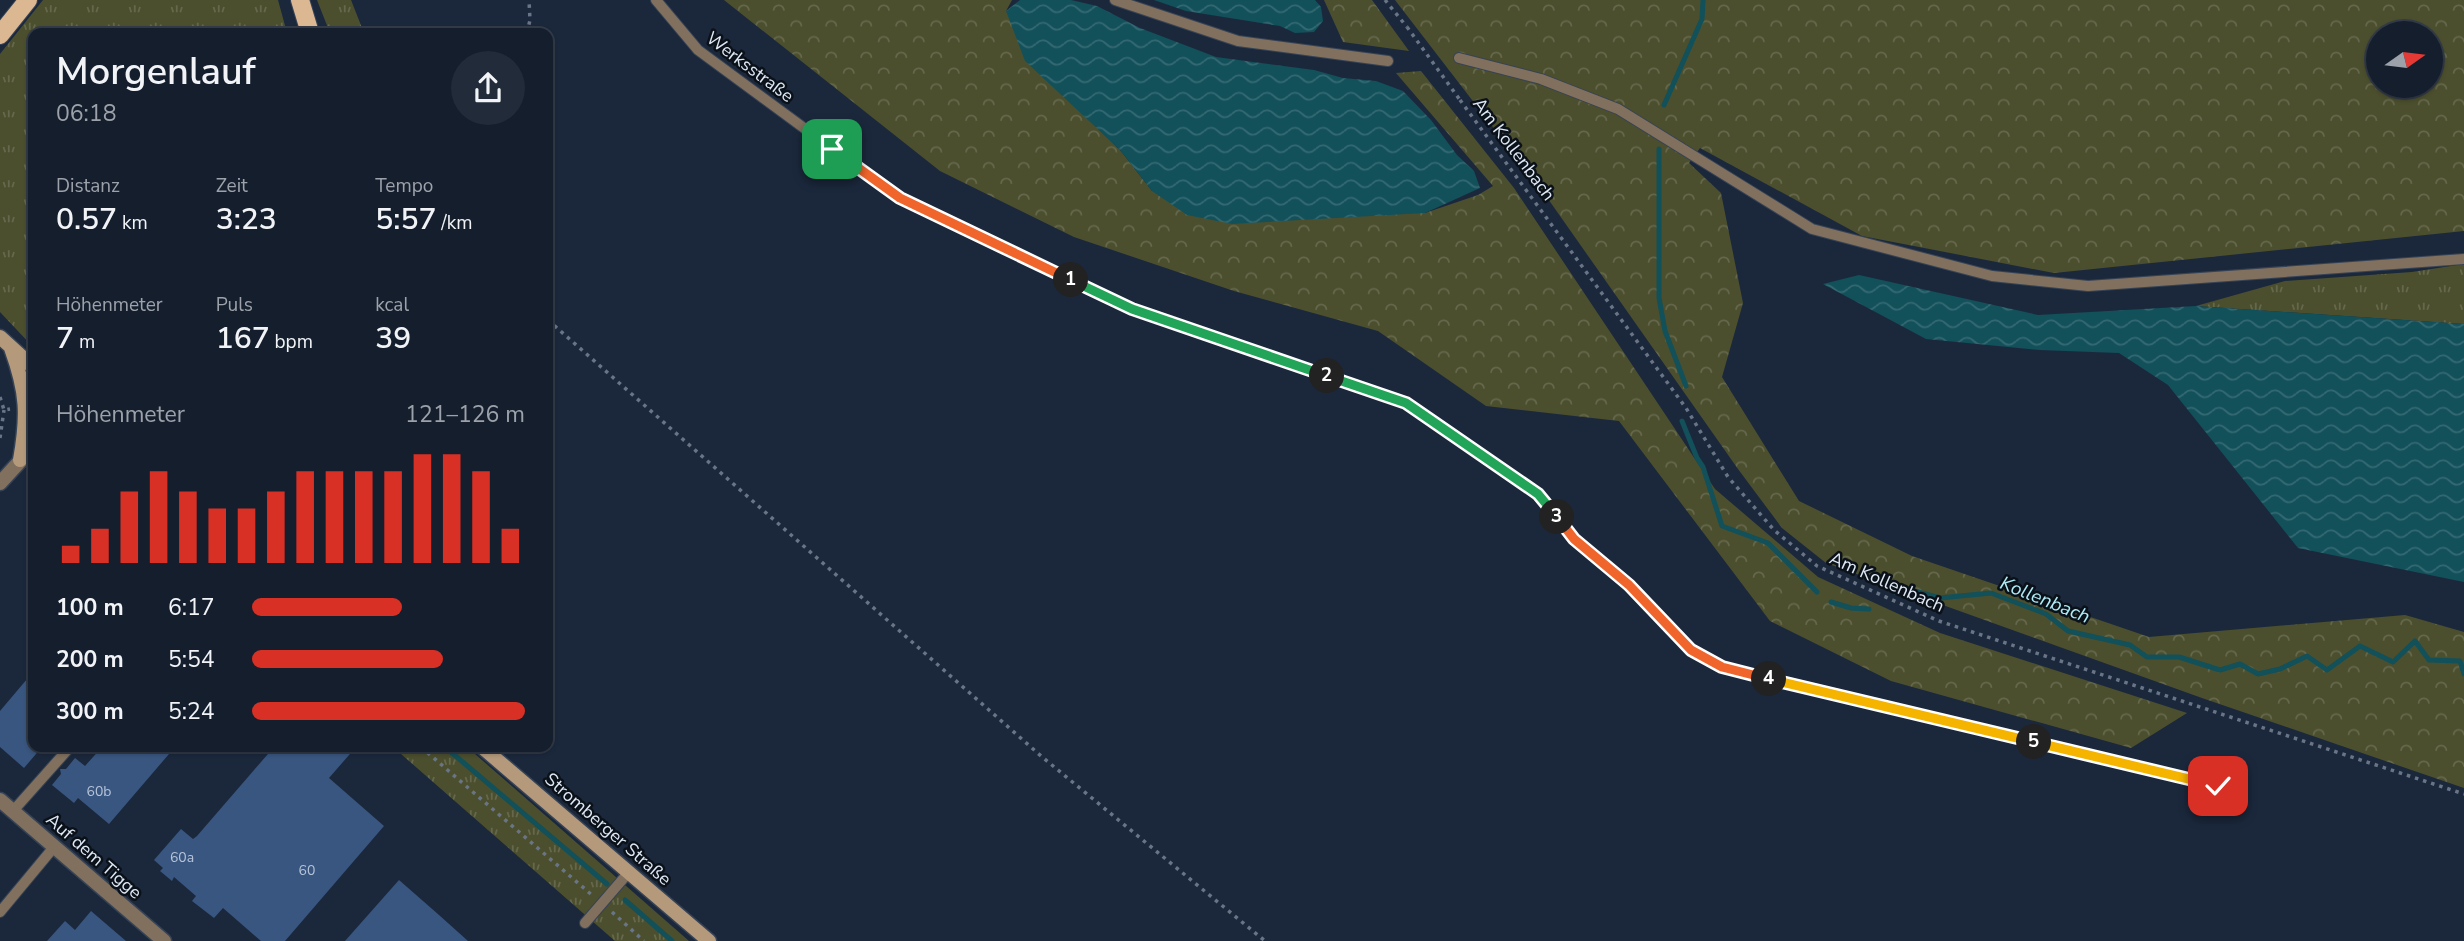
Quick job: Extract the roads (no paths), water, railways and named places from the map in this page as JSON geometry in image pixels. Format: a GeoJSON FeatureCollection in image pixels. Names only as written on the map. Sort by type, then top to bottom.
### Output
{"type":"FeatureCollection","features":[{"type":"Feature","properties":{"kind":"main road"},"geometry":{"type":"LineString","coordinates":[[0,35],[27,0]]}},
{"type":"Feature","properties":{"kind":"main road"},"geometry":{"type":"LineString","coordinates":[[300,0],[308,28]]}},
{"type":"Feature","properties":{"kind":"main road"},"geometry":{"type":"LineString","coordinates":[[0,337],[28,363]]}},
{"type":"Feature","properties":{"kind":"main road"},"geometry":{"type":"LineString","coordinates":[[11,348],[22,378],[26,407],[26,426],[20,460]]}},
{"type":"Feature","properties":{"kind":"main road","name":"Stromberger Straße"},"geometry":{"type":"LineString","coordinates":[[488,752],[709,941]]}},
{"type":"Feature","properties":{"kind":"street"},"geometry":{"type":"LineString","coordinates":[[0,483],[28,452]]}},
{"type":"Feature","properties":{"kind":"street","name":"Auf dem Tigge"},"geometry":{"type":"LineString","coordinates":[[0,800],[164,941]]}},
{"type":"Feature","properties":{"kind":"lane","name":"Werksstraße"},"geometry":{"type":"LineString","coordinates":[[656,0],[698,50],[900,198],[1132,309],[1406,403],[1538,494],[1574,539],[1629,585],[1691,650],[1722,667],[2218,786]]}},
{"type":"Feature","properties":{"kind":"lane"},"geometry":{"type":"LineString","coordinates":[[1115,0],[1238,41],[1388,61]]}},
{"type":"Feature","properties":{"kind":"lane"},"geometry":{"type":"LineString","coordinates":[[1459,58],[1541,79],[1618,109],[1812,229],[1992,276],[2088,286],[2464,259]]}},
{"type":"Feature","properties":{"kind":"lane"},"geometry":{"type":"LineString","coordinates":[[13,811],[65,752]]}},
{"type":"Feature","properties":{"kind":"lane"},"geometry":{"type":"LineString","coordinates":[[0,912],[54,847]]}},
{"type":"Feature","properties":{"kind":"lane"},"geometry":{"type":"LineString","coordinates":[[585,923],[629,872]]}},
{"type":"Feature","properties":{"kind":"water"},"geometry":{"type":"Polygon","coordinates":[[[1020,0],[1071,0],[1097,6],[1140,28],[1216,57],[1376,81],[1403,91],[1474,171],[1480,188],[1425,213],[1232,224],[1187,215],[1152,191],[1120,150],[1025,61],[1006,11],[1020,0]]]}},
{"type":"Feature","properties":{"kind":"water"},"geometry":{"type":"Polygon","coordinates":[[[1154,0],[1315,0],[1321,7],[1323,21],[1314,32],[1295,33],[1280,26],[1186,11],[1154,0]]]}},
{"type":"Feature","properties":{"kind":"water"},"geometry":{"type":"Polygon","coordinates":[[[1859,275],[2038,315],[2196,306],[2464,324],[2464,582],[2298,548],[2168,385],[2119,353],[2040,350],[1926,339],[1823,284],[1859,275]]]}},
{"type":"Feature","properties":{"kind":"waterway","name":"Kollenbach"},"geometry":{"type":"LineString","coordinates":[[1664,105],[1702,19],[1703,0]]}},
{"type":"Feature","properties":{"kind":"waterway","name":"Kollenbach"},"geometry":{"type":"LineString","coordinates":[[1659,149],[1659,298],[1665,331],[1686,386]]}},
{"type":"Feature","properties":{"kind":"waterway","name":"Kollenbach"},"geometry":{"type":"LineString","coordinates":[[1682,421],[1703,467],[1722,526],[1768,543],[1817,592]]}},
{"type":"Feature","properties":{"kind":"waterway","name":"Kollenbach"},"geometry":{"type":"LineString","coordinates":[[1895,592],[1907,589],[1940,598],[1991,593],[2046,614],[2068,631],[2130,645],[2147,657],[2179,657],[2220,670],[2240,664],[2258,674],[2280,669],[2307,656],[2327,670],[2360,646],[2393,662],[2415,641],[2429,660],[2460,661],[2464,674]]}},
{"type":"Feature","properties":{"kind":"waterway","name":"Kollenbach"},"geometry":{"type":"LineString","coordinates":[[1831,602],[1851,608],[1869,609]]}},
{"type":"Feature","properties":{"kind":"waterway"},"geometry":{"type":"LineString","coordinates":[[451,752],[607,884]]}},
{"type":"Feature","properties":{"kind":"waterway"},"geometry":{"type":"LineString","coordinates":[[625,900],[672,941]]}}]}
